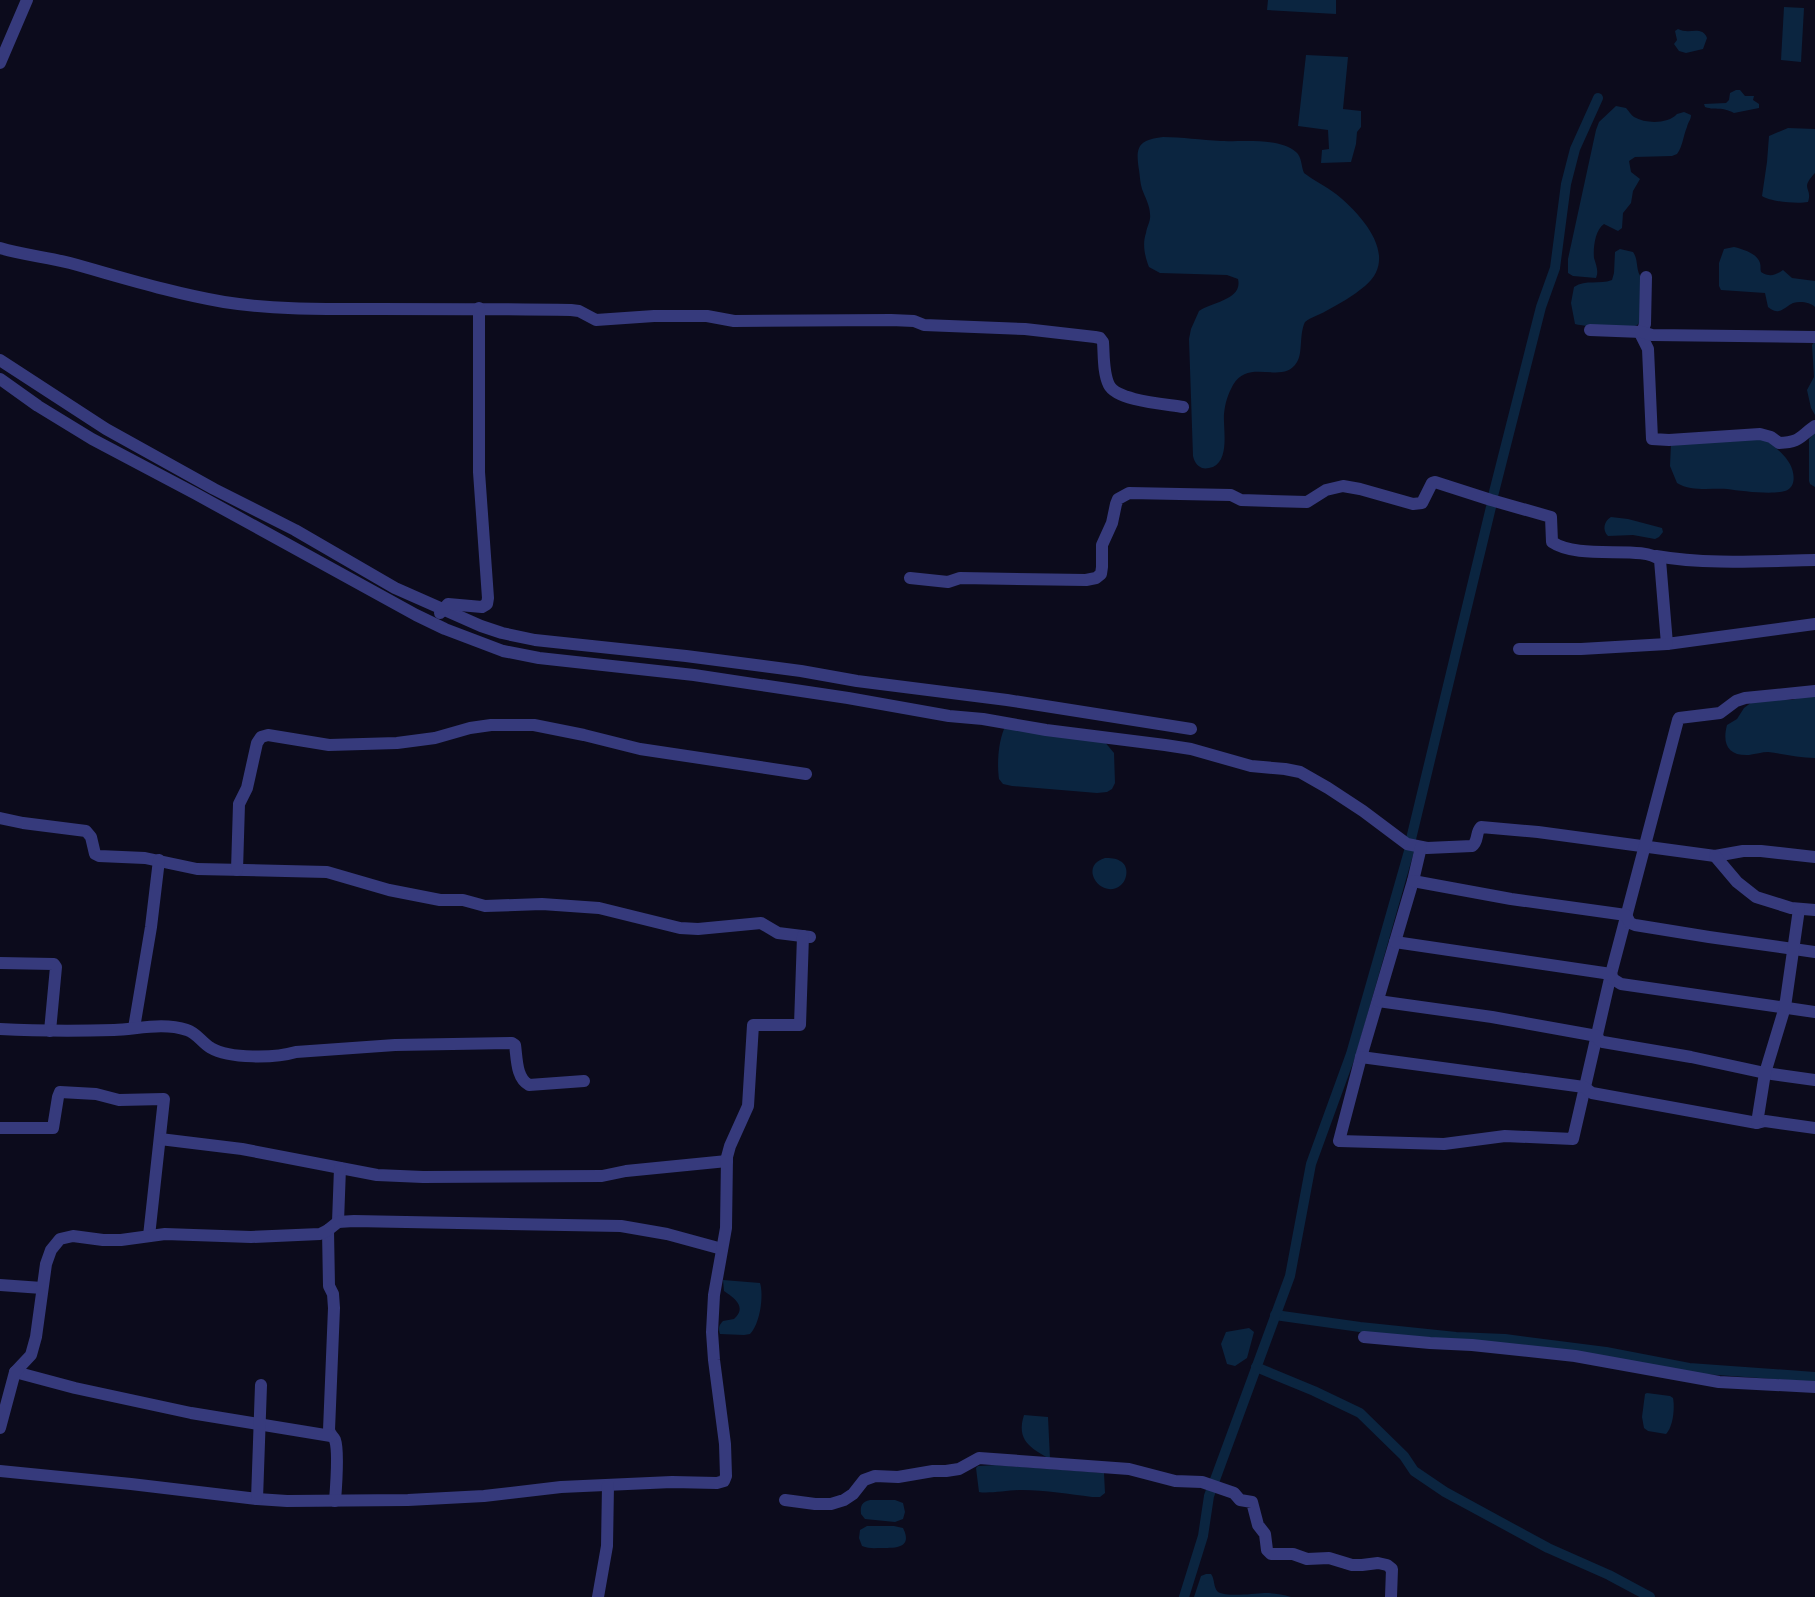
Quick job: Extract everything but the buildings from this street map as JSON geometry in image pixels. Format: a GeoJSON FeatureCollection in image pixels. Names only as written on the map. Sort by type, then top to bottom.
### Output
{"type":"FeatureCollection","features":[{"type":"Feature","properties":{"kind":"street"},"geometry":{"type":"LineString","coordinates":[[0,64],[27,0]]}},
{"type":"Feature","properties":{"kind":"street"},"geometry":{"type":"LineString","coordinates":[[0,248],[25,255],[40,256],[224,302],[331,309],[478,308],[571,310],[579,311],[596,320],[616,320],[642,316],[707,316],[734,321],[914,321],[924,325],[1025,328],[1095,336],[1100,338],[1102,342],[1106,377],[1109,386],[1115,392],[1146,401],[1183,408]]}},
{"type":"Feature","properties":{"kind":"street"},"geometry":{"type":"LineString","coordinates":[[1646,277],[1645,324],[1642,338],[1648,349],[1652,439],[1669,440],[1760,434],[1771,437],[1779,443],[1787,443],[1797,441],[1815,426]]}},
{"type":"Feature","properties":{"kind":"street"},"geometry":{"type":"LineString","coordinates":[[435,624],[448,604],[482,606],[487,604],[488,598],[478,472],[478,308]]}},
{"type":"Feature","properties":{"kind":"street"},"geometry":{"type":"LineString","coordinates":[[1590,330],[1642,332],[1652,335],[1815,337]]}},
{"type":"Feature","properties":{"kind":"street"},"geometry":{"type":"LineString","coordinates":[[0,360],[106,429],[214,489],[295,530],[395,588],[481,626],[502,633],[535,640],[781,669],[856,681],[1006,700],[1191,729]]}},
{"type":"Feature","properties":{"kind":"street"},"geometry":{"type":"LineString","coordinates":[[0,380],[92,439],[435,624],[503,651],[539,658],[694,675],[848,698],[949,716],[983,719],[1046,730],[1165,745],[1191,749],[1251,766],[1300,772],[1363,811],[1406,844],[1421,847],[1472,846],[1482,827],[1538,832],[1715,856],[1743,851],[1761,851],[1815,857]]}},
{"type":"Feature","properties":{"kind":"street"},"geometry":{"type":"LineString","coordinates":[[910,578],[948,582],[960,578],[1086,580],[1096,578],[1100,574],[1102,567],[1102,545],[1112,523],[1116,504],[1118,499],[1129,493],[1231,495],[1241,500],[1307,502],[1326,490],[1343,486],[1419,504],[1422,503],[1432,483],[1436,482],[1550,517],[1552,542],[1567,549],[1590,552],[1636,553],[1708,561],[1815,560]]}},
{"type":"Feature","properties":{"kind":"street"},"geometry":{"type":"LineString","coordinates":[[1656,556],[1660,560],[1667,644]]}},
{"type":"Feature","properties":{"kind":"street"},"geometry":{"type":"LineString","coordinates":[[1518,649],[1667,644],[1815,624]]}},
{"type":"Feature","properties":{"kind":"street"},"geometry":{"type":"LineString","coordinates":[[1421,847],[1339,1141],[1444,1144],[1505,1136],[1573,1139],[1611,974],[1679,718],[1720,713],[1736,700],[1745,698],[1815,691]]}},
{"type":"Feature","properties":{"kind":"street"},"geometry":{"type":"LineString","coordinates":[[237,870],[239,804],[248,788],[257,743],[260,737],[268,735],[329,745],[397,744],[435,738],[470,728],[491,725],[534,725],[640,749],[806,774]]}},
{"type":"Feature","properties":{"kind":"street"},"geometry":{"type":"LineString","coordinates":[[0,818],[22,823],[86,831],[91,837],[95,854],[99,856],[159,860],[186,868],[328,872],[389,890],[440,900],[462,900],[485,906],[542,904],[598,908],[680,928],[698,929],[761,923],[778,933],[807,936],[800,1025],[753,1025],[748,1106],[730,1146],[727,1161],[726,1228],[714,1295],[712,1332],[725,1444],[726,1476],[724,1481],[717,1483],[672,1482],[536,1489],[456,1498],[336,1501],[257,1499],[0,1471]]}},
{"type":"Feature","properties":{"kind":"street"},"geometry":{"type":"LineString","coordinates":[[1715,856],[1748,892],[1767,902],[1799,909],[1815,910]]}},
{"type":"Feature","properties":{"kind":"street"},"geometry":{"type":"LineString","coordinates":[[134,1028],[151,927],[159,860]]}},
{"type":"Feature","properties":{"kind":"street"},"geometry":{"type":"LineString","coordinates":[[1413,881],[1511,899],[1626,915]]}},
{"type":"Feature","properties":{"kind":"street"},"geometry":{"type":"LineString","coordinates":[[1757,1123],[1765,1073],[1785,1007],[1799,909]]}},
{"type":"Feature","properties":{"kind":"street"},"geometry":{"type":"LineString","coordinates":[[1626,915],[1630,923],[1635,925],[1815,952]]}},
{"type":"Feature","properties":{"kind":"street"},"geometry":{"type":"LineString","coordinates":[[1395,942],[1611,974]]}},
{"type":"Feature","properties":{"kind":"street"},"geometry":{"type":"LineString","coordinates":[[0,963],[54,964],[56,967],[50,1031]]}},
{"type":"Feature","properties":{"kind":"street"},"geometry":{"type":"LineString","coordinates":[[1611,974],[1612,979],[1621,984],[1815,1012]]}},
{"type":"Feature","properties":{"kind":"street"},"geometry":{"type":"LineString","coordinates":[[1378,1001],[1492,1017],[1597,1036],[1603,1042],[1691,1057],[1765,1073],[1815,1080]]}},
{"type":"Feature","properties":{"kind":"street"},"geometry":{"type":"LineString","coordinates":[[0,1029],[50,1031],[156,1027],[186,1030],[194,1034],[208,1047],[221,1054],[237,1056],[286,1055],[296,1052],[395,1045],[512,1042],[515,1045],[520,1076],[523,1082],[529,1085],[584,1081]]}},
{"type":"Feature","properties":{"kind":"street"},"geometry":{"type":"LineString","coordinates":[[1361,1057],[1584,1087],[1592,1093],[1757,1123],[1765,1121],[1815,1128]]}},
{"type":"Feature","properties":{"kind":"street"},"geometry":{"type":"LineString","coordinates":[[0,1128],[53,1128],[60,1092],[96,1094],[119,1100],[164,1099],[149,1236]]}},
{"type":"Feature","properties":{"kind":"street"},"geometry":{"type":"LineString","coordinates":[[160,1139],[242,1149],[360,1173],[404,1176],[602,1176],[626,1171],[727,1161]]}},
{"type":"Feature","properties":{"kind":"street"},"geometry":{"type":"LineString","coordinates":[[330,1436],[334,1308],[333,1294],[329,1286],[333,1226],[340,1168]]}},
{"type":"Feature","properties":{"kind":"street"},"geometry":{"type":"LineString","coordinates":[[0,1428],[15,1372],[30,1355],[36,1337],[46,1264],[51,1250],[60,1239],[73,1236],[121,1240],[165,1234],[251,1237],[320,1234],[333,1226],[387,1220],[462,1224],[620,1226],[667,1234],[722,1250]]}},
{"type":"Feature","properties":{"kind":"street"},"geometry":{"type":"LineString","coordinates":[[0,1285],[42,1288]]}},
{"type":"Feature","properties":{"kind":"street"},"geometry":{"type":"LineString","coordinates":[[1364,1337],[1430,1344],[1472,1345],[1574,1356],[1719,1382],[1815,1387]]}},
{"type":"Feature","properties":{"kind":"street"},"geometry":{"type":"LineString","coordinates":[[15,1372],[143,1403],[330,1436],[334,1440],[336,1453],[336,1501]]}},
{"type":"Feature","properties":{"kind":"street"},"geometry":{"type":"LineString","coordinates":[[257,1499],[261,1385]]}},
{"type":"Feature","properties":{"kind":"street"},"geometry":{"type":"LineString","coordinates":[[785,1500],[831,1504],[848,1497],[864,1480],[875,1476],[898,1477],[959,1469],[979,1458],[1111,1466],[1137,1470],[1175,1481],[1202,1482],[1234,1493],[1240,1500],[1252,1502],[1258,1525],[1265,1534],[1267,1550],[1271,1554],[1293,1554],[1307,1559],[1329,1558],[1352,1565],[1378,1563],[1387,1565],[1392,1569],[1393,1576],[1391,1597]]}},
{"type":"Feature","properties":{"kind":"street"},"geometry":{"type":"LineString","coordinates":[[598,1597],[606,1546],[608,1485]]}},
{"type":"Feature","properties":{"kind":"water"},"geometry":{"type":"Polygon","coordinates":[[[1268,0],[1336,0],[1336,14],[1267,10],[1268,0]]]}},
{"type":"Feature","properties":{"kind":"water"},"geometry":{"type":"Polygon","coordinates":[[[1784,7],[1804,8],[1801,62],[1781,60],[1784,7]]]}},
{"type":"Feature","properties":{"kind":"water"},"geometry":{"type":"Polygon","coordinates":[[[1678,29],[1682,31],[1699,31],[1705,34],[1707,38],[1703,49],[1686,53],[1679,51],[1674,44],[1677,40],[1675,31],[1678,29]]]}},
{"type":"Feature","properties":{"kind":"water"},"geometry":{"type":"Polygon","coordinates":[[[1306,55],[1348,57],[1343,109],[1361,111],[1361,127],[1357,132],[1351,162],[1321,163],[1322,150],[1329,149],[1328,130],[1298,126],[1306,55]]]}},
{"type":"Feature","properties":{"kind":"water"},"geometry":{"type":"Polygon","coordinates":[[[1740,90],[1745,96],[1754,96],[1753,100],[1759,104],[1759,108],[1734,113],[1705,107],[1704,104],[1726,103],[1729,100],[1730,93],[1740,90]]]}},
{"type":"Feature","properties":{"kind":"water"},"geometry":{"type":"Polygon","coordinates":[[[1616,106],[1626,108],[1633,116],[1651,122],[1668,120],[1684,112],[1691,115],[1691,117],[1681,148],[1677,154],[1672,156],[1635,157],[1629,161],[1631,172],[1640,179],[1633,191],[1631,203],[1623,213],[1622,228],[1618,231],[1604,224],[1598,230],[1594,249],[1597,270],[1596,278],[1573,276],[1568,273],[1568,259],[1596,130],[1599,122],[1616,106]]]}},
{"type":"Feature","properties":{"kind":"water"},"geometry":{"type":"Polygon","coordinates":[[[1788,128],[1815,129],[1815,173],[1807,186],[1808,202],[1785,202],[1762,196],[1769,136],[1788,128]]]}},
{"type":"Feature","properties":{"kind":"water"},"geometry":{"type":"Polygon","coordinates":[[[1163,137],[1221,141],[1260,141],[1289,147],[1299,156],[1304,173],[1336,194],[1356,213],[1366,225],[1378,250],[1379,262],[1375,275],[1365,286],[1341,303],[1305,322],[1299,358],[1291,369],[1283,372],[1248,373],[1240,377],[1233,385],[1224,410],[1224,451],[1218,463],[1208,468],[1199,466],[1193,456],[1189,339],[1199,311],[1225,300],[1236,292],[1238,279],[1227,275],[1160,273],[1149,267],[1144,246],[1150,211],[1141,187],[1138,155],[1140,146],[1144,142],[1163,137]]]}},
{"type":"Feature","properties":{"kind":"water"},"geometry":{"type":"Polygon","coordinates":[[[1734,247],[1749,252],[1756,257],[1760,263],[1761,272],[1764,274],[1777,274],[1783,270],[1792,278],[1815,281],[1815,307],[1808,303],[1799,302],[1776,311],[1768,307],[1765,293],[1721,290],[1719,286],[1719,263],[1724,249],[1734,247]]]}},
{"type":"Feature","properties":{"kind":"water"},"geometry":{"type":"Polygon","coordinates":[[[1620,249],[1633,252],[1638,272],[1642,278],[1641,321],[1635,326],[1623,327],[1596,327],[1575,324],[1571,303],[1574,287],[1583,283],[1612,280],[1615,252],[1620,249]]]}},
{"type":"Feature","properties":{"kind":"water"},"geometry":{"type":"Polygon","coordinates":[[[1815,341],[1815,415],[1811,408],[1807,390],[1814,377],[1812,345],[1815,341]]]}},
{"type":"Feature","properties":{"kind":"water"},"geometry":{"type":"Polygon","coordinates":[[[1815,432],[1815,487],[1809,481],[1809,439],[1815,432]]]}},
{"type":"Feature","properties":{"kind":"water"},"geometry":{"type":"Polygon","coordinates":[[[1766,439],[1783,455],[1792,468],[1794,478],[1792,486],[1785,491],[1765,493],[1689,488],[1677,483],[1670,466],[1671,444],[1766,439]]]}},
{"type":"Feature","properties":{"kind":"water"},"geometry":{"type":"Polygon","coordinates":[[[1611,517],[1628,519],[1662,528],[1663,532],[1655,539],[1633,535],[1608,536],[1605,526],[1611,517]]]}},
{"type":"Feature","properties":{"kind":"water"},"geometry":{"type":"Polygon","coordinates":[[[1804,696],[1815,697],[1815,758],[1768,752],[1742,755],[1728,748],[1725,738],[1727,725],[1737,719],[1744,708],[1752,702],[1779,699],[1792,700],[1804,696]]]}},
{"type":"Feature","properties":{"kind":"water"},"geometry":{"type":"Polygon","coordinates":[[[1004,729],[1104,741],[1114,753],[1115,783],[1112,789],[1107,792],[1097,793],[1003,784],[999,779],[998,761],[1000,741],[1004,729]]]}},
{"type":"Feature","properties":{"kind":"water"},"geometry":{"type":"Polygon","coordinates":[[[1105,858],[1118,860],[1123,863],[1126,869],[1126,876],[1123,882],[1114,889],[1100,886],[1093,874],[1093,868],[1097,862],[1105,858]]]}},
{"type":"Feature","properties":{"kind":"water"},"geometry":{"type":"Polygon","coordinates":[[[723,1280],[760,1283],[762,1295],[759,1317],[750,1334],[720,1334],[719,1328],[722,1322],[734,1319],[740,1310],[738,1303],[724,1291],[723,1280]]]}},
{"type":"Feature","properties":{"kind":"water"},"geometry":{"type":"Polygon","coordinates":[[[1249,1328],[1254,1332],[1247,1358],[1235,1366],[1227,1364],[1221,1344],[1226,1332],[1249,1328]]]}},
{"type":"Feature","properties":{"kind":"water"},"geometry":{"type":"Polygon","coordinates":[[[1645,1394],[1673,1398],[1673,1417],[1666,1434],[1648,1431],[1644,1428],[1642,1417],[1645,1394]]]}},
{"type":"Feature","properties":{"kind":"water"},"geometry":{"type":"Polygon","coordinates":[[[1024,1415],[1048,1417],[1050,1459],[1031,1447],[1023,1437],[1022,1424],[1024,1415]]]}},
{"type":"Feature","properties":{"kind":"water"},"geometry":{"type":"Polygon","coordinates":[[[996,1465],[1104,1473],[1105,1493],[1100,1497],[1092,1497],[1031,1490],[979,1492],[976,1468],[978,1466],[996,1465]]]}},
{"type":"Feature","properties":{"kind":"water"},"geometry":{"type":"Polygon","coordinates":[[[870,1500],[895,1500],[903,1503],[905,1512],[903,1519],[895,1522],[865,1519],[861,1514],[861,1506],[870,1500]]]}},
{"type":"Feature","properties":{"kind":"water"},"geometry":{"type":"Polygon","coordinates":[[[867,1526],[903,1528],[906,1540],[902,1546],[893,1548],[862,1546],[859,1538],[860,1530],[867,1526]]]}},
{"type":"Feature","properties":{"kind":"water"},"geometry":{"type":"Polygon","coordinates":[[[1211,1574],[1216,1590],[1222,1594],[1271,1593],[1291,1597],[1194,1597],[1201,1576],[1211,1574]]]}},
{"type":"Feature","properties":{"kind":"waterway"},"geometry":{"type":"LineString","coordinates":[[1493,496],[1541,307],[1555,268],[1566,184],[1575,149],[1598,98]]}},
{"type":"Feature","properties":{"kind":"waterway"},"geometry":{"type":"LineString","coordinates":[[1411,839],[1491,507]]}},
{"type":"Feature","properties":{"kind":"waterway"},"geometry":{"type":"LineString","coordinates":[[1184,1597],[1203,1536],[1209,1496],[1290,1276],[1311,1164],[1351,1054],[1409,851]]}},
{"type":"Feature","properties":{"kind":"waterway"},"geometry":{"type":"LineString","coordinates":[[1275,1315],[1360,1327],[1456,1337],[1505,1339],[1606,1352],[1689,1368],[1815,1377]]}},
{"type":"Feature","properties":{"kind":"waterway"},"geometry":{"type":"LineString","coordinates":[[1256,1367],[1314,1391],[1360,1413],[1404,1456],[1414,1471],[1445,1492],[1548,1548],[1609,1575],[1650,1597]]}}]}
